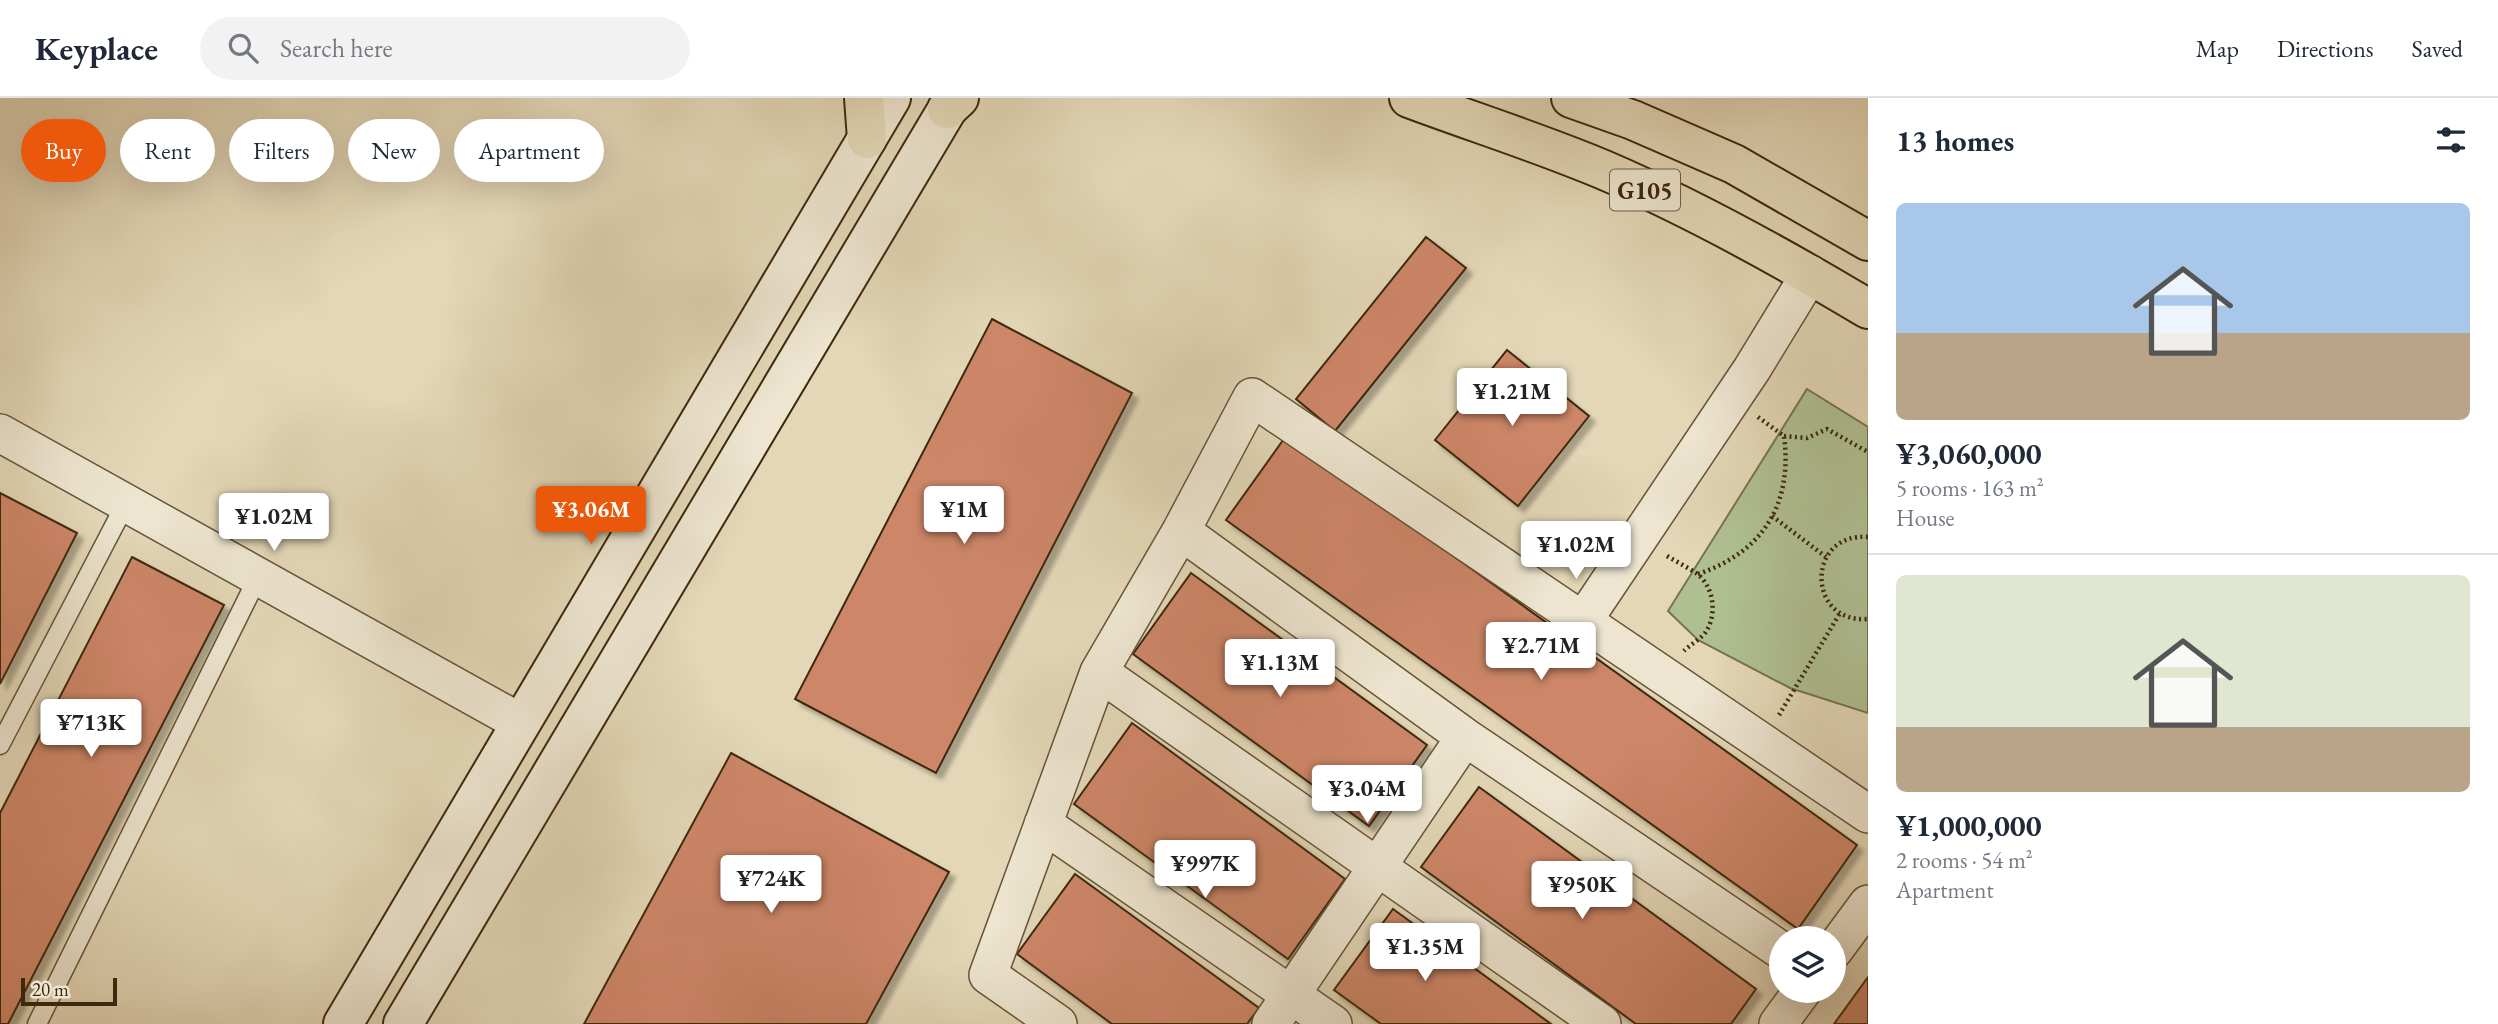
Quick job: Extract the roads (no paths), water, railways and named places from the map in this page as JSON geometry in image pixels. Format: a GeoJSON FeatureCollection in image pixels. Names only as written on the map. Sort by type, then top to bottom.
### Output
{"type":"FeatureCollection","features":[{"type":"Feature","properties":{"kind":"highway"},"geometry":{"type":"LineString","coordinates":[[864,98],[867,139]]}},
{"type":"Feature","properties":{"kind":"highway","name":"G105"},"geometry":{"type":"LineString","coordinates":[[1409,98],[1603,170],[1707,219],[1810,274],[1868,309]]}},
{"type":"Feature","properties":{"kind":"highway","name":"G105"},"geometry":{"type":"LineString","coordinates":[[1571,98],[1633,120],[1734,164],[1868,241]]}},
{"type":"Feature","properties":{"kind":"main road"},"geometry":{"type":"LineString","coordinates":[[343,1024],[891,98]]}},
{"type":"Feature","properties":{"kind":"main road"},"geometry":{"type":"LineString","coordinates":[[403,1024],[953,102]]}},
{"type":"Feature","properties":{"kind":"street"},"geometry":{"type":"LineString","coordinates":[[1583,621],[1732,399],[1810,274]]}},
{"type":"Feature","properties":{"kind":"street"},"geometry":{"type":"LineString","coordinates":[[1058,1024],[988,975],[1099,672],[1181,531],[1252,397],[1868,814]]}},
{"type":"Feature","properties":{"kind":"street"},"geometry":{"type":"LineString","coordinates":[[0,433],[521,723]]}},
{"type":"Feature","properties":{"kind":"street"},"geometry":{"type":"LineString","coordinates":[[1181,531],[1465,737],[1769,942]]}},
{"type":"Feature","properties":{"kind":"street"},"geometry":{"type":"LineString","coordinates":[[1099,672],[1602,1024]]}},
{"type":"Feature","properties":{"kind":"street"},"geometry":{"type":"LineString","coordinates":[[1281,1009],[1465,737]]}},
{"type":"Feature","properties":{"kind":"street"},"geometry":{"type":"LineString","coordinates":[[1043,824],[1281,1009],[1333,1024]]}},
{"type":"Feature","properties":{"kind":"street"},"geometry":{"type":"LineString","coordinates":[[1846,934],[1868,904]]}},
{"type":"Feature","properties":{"kind":"lane"},"geometry":{"type":"LineString","coordinates":[[0,745],[126,503]]}},
{"type":"Feature","properties":{"kind":"lane"},"geometry":{"type":"LineString","coordinates":[[37,1024],[258,577]]}}]}
